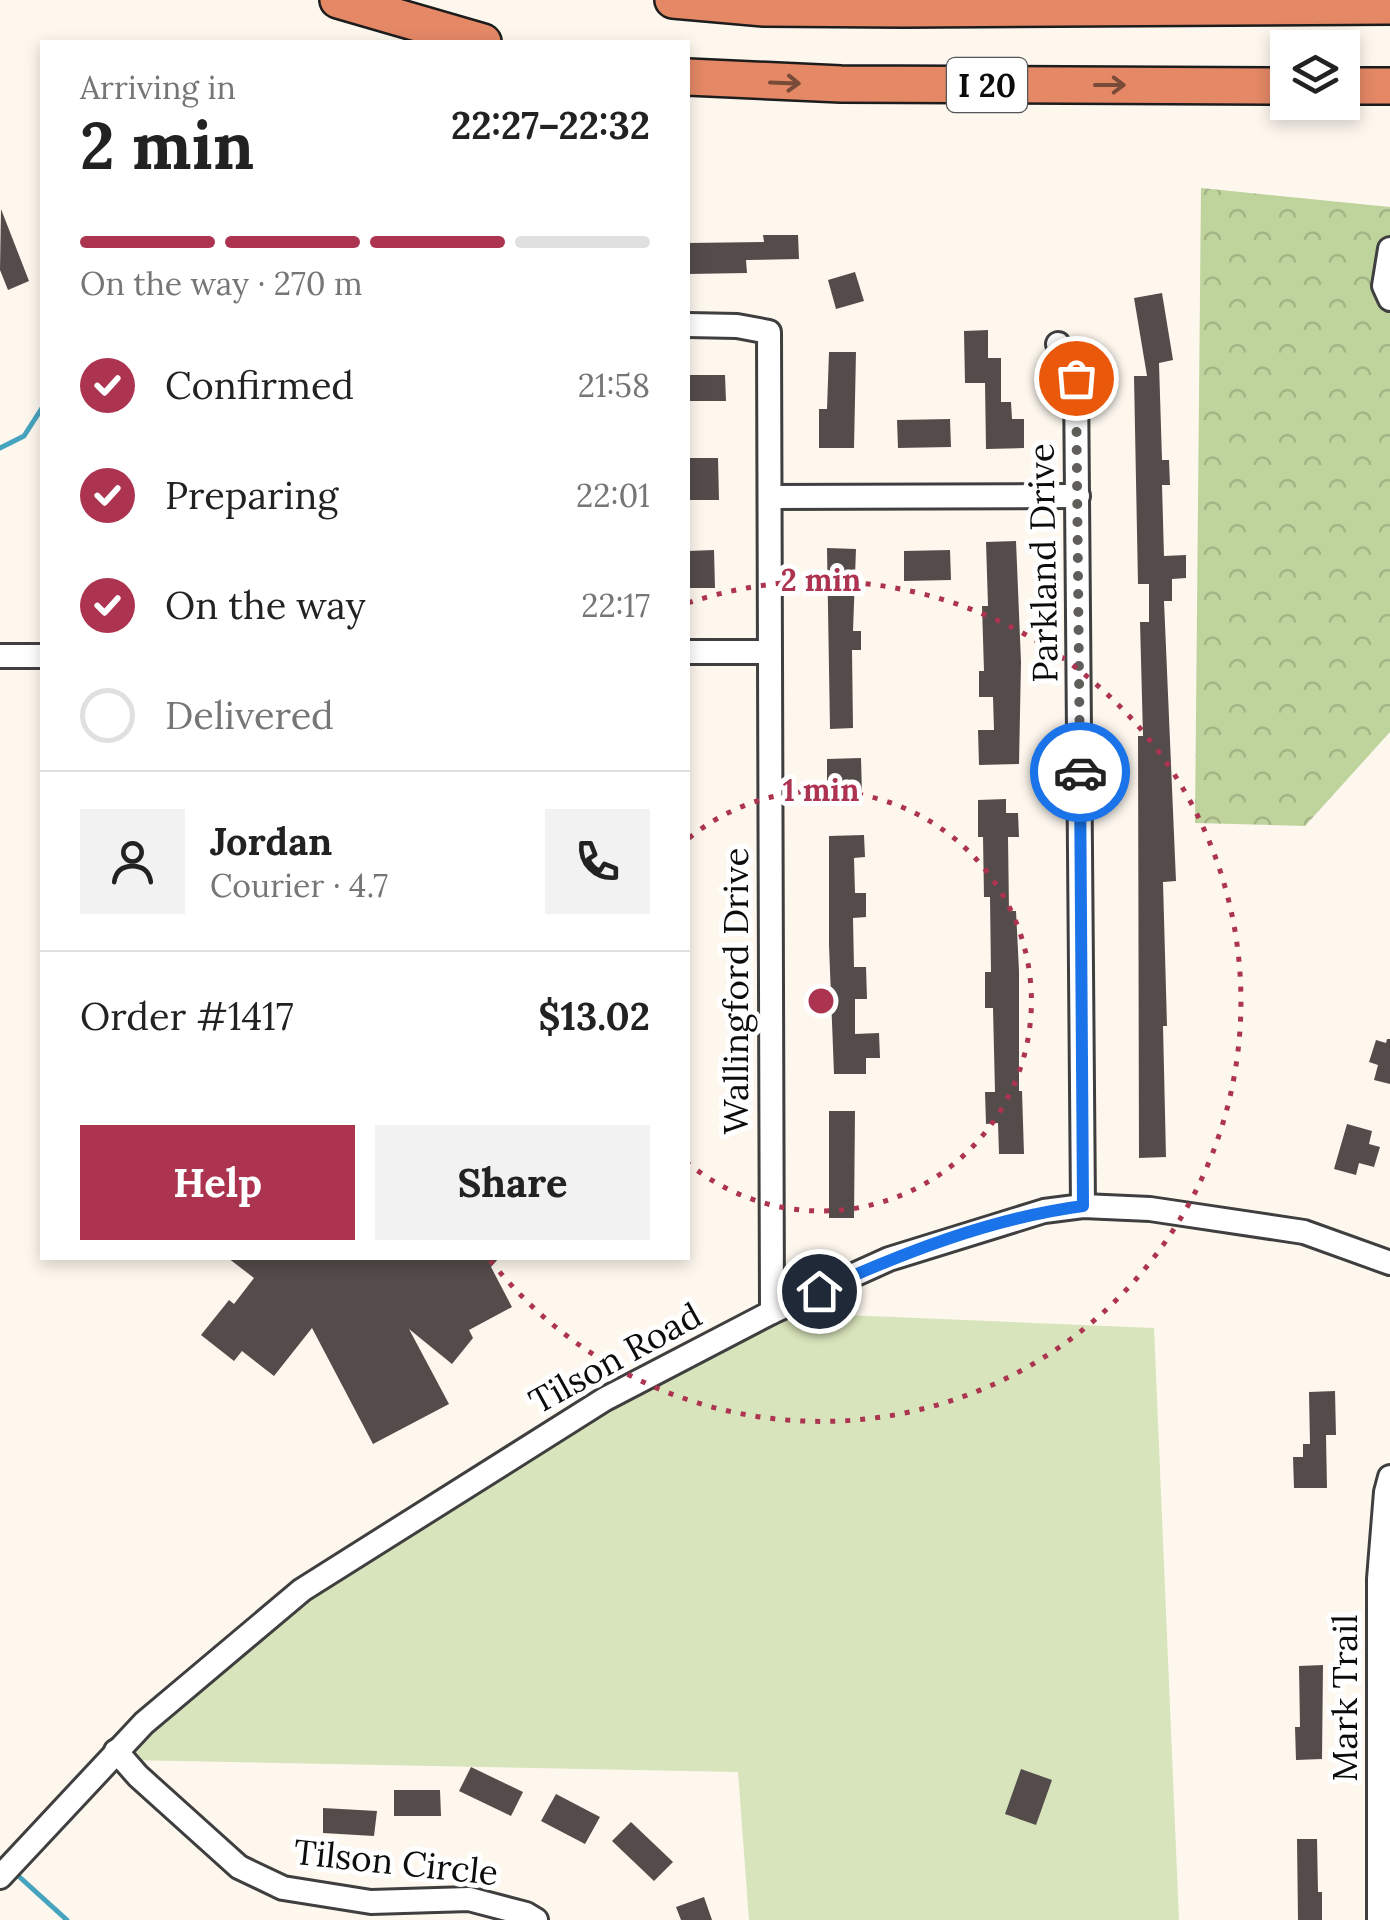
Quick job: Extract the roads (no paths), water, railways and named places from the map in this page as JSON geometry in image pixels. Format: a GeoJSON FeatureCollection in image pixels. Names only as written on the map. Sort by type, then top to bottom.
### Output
{"type":"FeatureCollection","features":[{"type":"Feature","properties":{"kind":"highway"},"geometry":{"type":"LineString","coordinates":[[338,0],[476,40]]}},
{"type":"Feature","properties":{"kind":"highway","name":"I 20"},"geometry":{"type":"LineString","coordinates":[[673,0],[764,8],[1387,6]]}},
{"type":"Feature","properties":{"kind":"highway","name":"I 20"},"geometry":{"type":"LineString","coordinates":[[690,77],[840,84],[1270,86]]}},
{"type":"Feature","properties":{"kind":"street"},"geometry":{"type":"LineString","coordinates":[[1390,249],[1384,286],[1390,299]]}},
{"type":"Feature","properties":{"kind":"street","name":"Wallingford Drive"},"geometry":{"type":"LineString","coordinates":[[690,325],[737,326],[769,332],[772,1312]]}},
{"type":"Feature","properties":{"kind":"street","name":"Parkland Drive"},"geometry":{"type":"LineString","coordinates":[[1058,344],[1076,378],[1083,1206]]}},
{"type":"Feature","properties":{"kind":"street"},"geometry":{"type":"LineString","coordinates":[[770,497],[1078,496]]}},
{"type":"Feature","properties":{"kind":"street"},"geometry":{"type":"LineString","coordinates":[[690,652],[768,652]]}},
{"type":"Feature","properties":{"kind":"street"},"geometry":{"type":"LineString","coordinates":[[0,656],[40,656]]}},
{"type":"Feature","properties":{"kind":"street","name":"Tilson Road"},"geometry":{"type":"LineString","coordinates":[[0,1877],[144,1724],[302,1590],[605,1399],[772,1312],[889,1259],[1044,1211],[1083,1206],[1150,1209],[1304,1232],[1390,1263]]}},
{"type":"Feature","properties":{"kind":"street","name":"Mark Trail"},"geometry":{"type":"LineString","coordinates":[[1379,1920],[1386,1492],[1390,1477]]}},
{"type":"Feature","properties":{"kind":"street","name":"Tilson Circle"},"geometry":{"type":"LineString","coordinates":[[116,1751],[138,1776],[239,1867],[283,1888],[371,1902],[469,1899],[536,1920]]}},
{"type":"Feature","properties":{"kind":"waterway"},"geometry":{"type":"LineString","coordinates":[[0,448],[24,436],[40,411]]}},
{"type":"Feature","properties":{"kind":"waterway"},"geometry":{"type":"LineString","coordinates":[[14,1872],[67,1920]]}}]}
